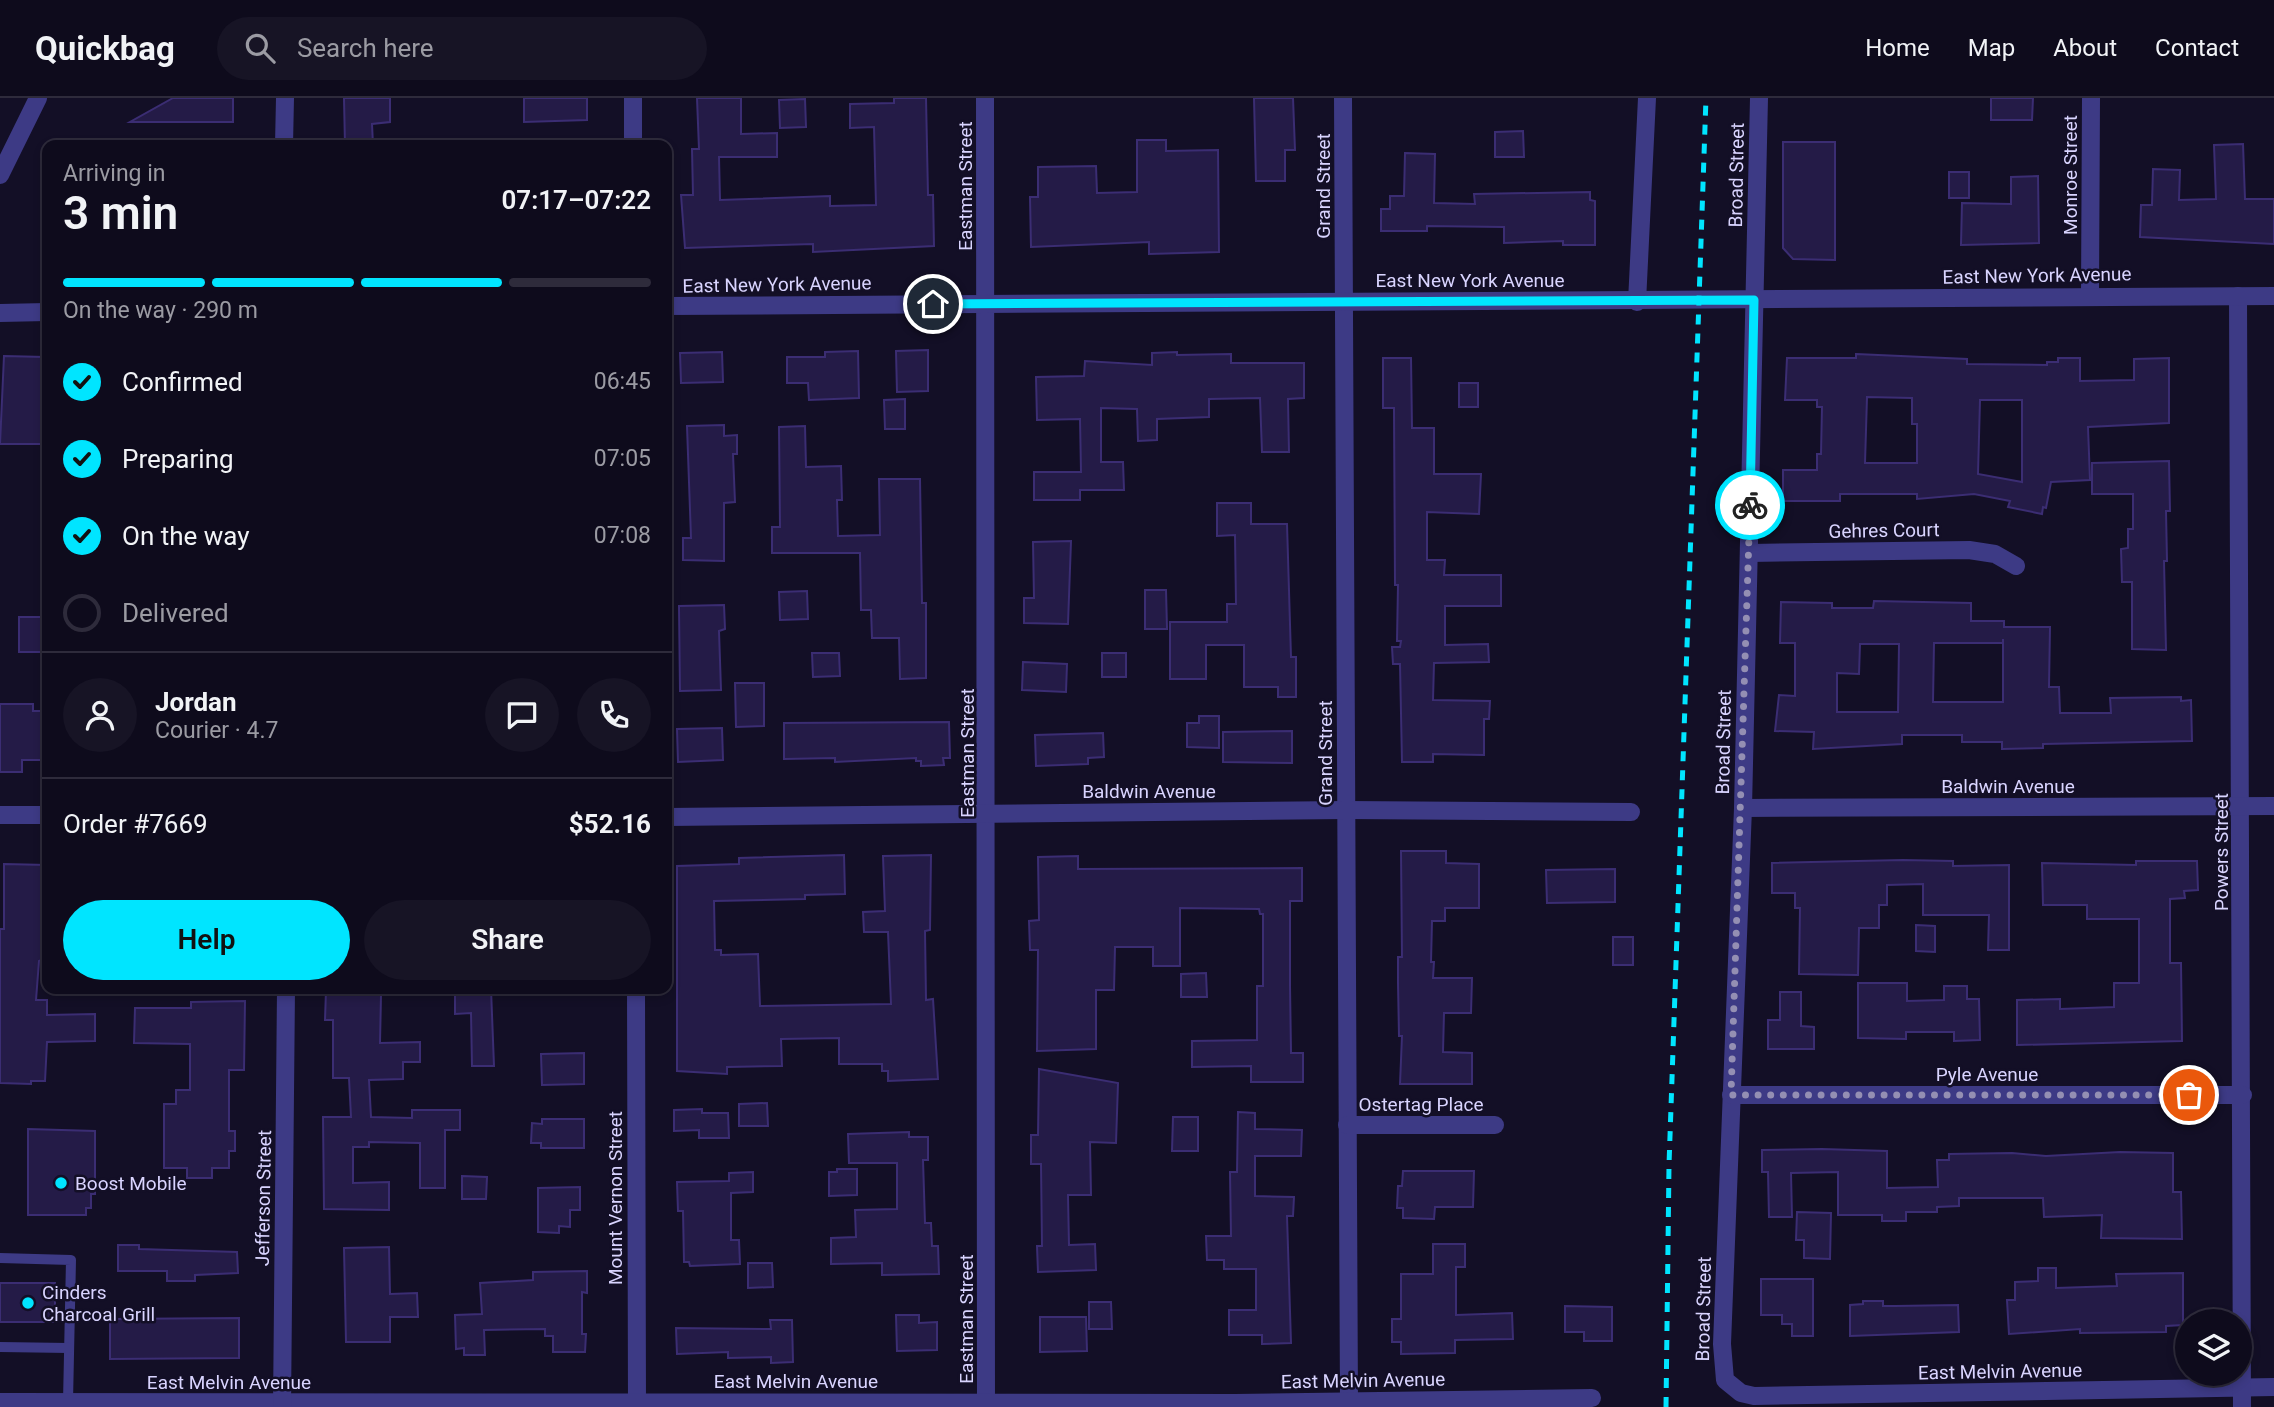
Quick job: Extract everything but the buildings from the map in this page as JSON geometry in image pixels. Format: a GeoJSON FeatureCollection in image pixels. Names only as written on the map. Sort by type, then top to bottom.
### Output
{"type":"FeatureCollection","features":[{"type":"Feature","properties":{"kind":"street"},"geometry":{"type":"LineString","coordinates":[[0,174],[38,98]]}},
{"type":"Feature","properties":{"kind":"street"},"geometry":{"type":"LineString","coordinates":[[284,140],[285,98]]}},
{"type":"Feature","properties":{"kind":"street"},"geometry":{"type":"LineString","coordinates":[[633,98],[633,140]]}},
{"type":"Feature","properties":{"kind":"street","name":"Eastman Street"},"geometry":{"type":"LineString","coordinates":[[985,98],[988,813],[986,1405]]}},
{"type":"Feature","properties":{"kind":"street","name":"Grand Street"},"geometry":{"type":"LineString","coordinates":[[1343,98],[1349,1404]]}},
{"type":"Feature","properties":{"kind":"street"},"geometry":{"type":"LineString","coordinates":[[1637,302],[1647,98]]}},
{"type":"Feature","properties":{"kind":"street","name":"Broad Street"},"geometry":{"type":"LineString","coordinates":[[1730,1385],[1723,1372],[1722,1359],[1742,808],[1759,98]]}},
{"type":"Feature","properties":{"kind":"street","name":"Monroe Street"},"geometry":{"type":"LineString","coordinates":[[2090,295],[2091,98]]}},
{"type":"Feature","properties":{"kind":"street","name":"East New York Avenue"},"geometry":{"type":"LineString","coordinates":[[672,306],[1345,301],[1637,302],[2090,295],[2274,296]]}},
{"type":"Feature","properties":{"kind":"street","name":"Powers Street"},"geometry":{"type":"LineString","coordinates":[[2238,296],[2243,1095],[2242,1407]]}},
{"type":"Feature","properties":{"kind":"street"},"geometry":{"type":"LineString","coordinates":[[0,313],[42,312]]}},
{"type":"Feature","properties":{"kind":"street","name":"Gehres Court"},"geometry":{"type":"LineString","coordinates":[[1749,553],[1969,550],[1995,554],[2016,566]]}},
{"type":"Feature","properties":{"kind":"street","name":"Baldwin Avenue"},"geometry":{"type":"LineString","coordinates":[[1742,808],[2274,806]]}},
{"type":"Feature","properties":{"kind":"street","name":"Baldwin Avenue"},"geometry":{"type":"LineString","coordinates":[[672,817],[1346,810],[1632,812]]}},
{"type":"Feature","properties":{"kind":"street"},"geometry":{"type":"LineString","coordinates":[[0,815],[42,815]]}},
{"type":"Feature","properties":{"kind":"street","name":"Jefferson Street"},"geometry":{"type":"LineString","coordinates":[[282,1405],[286,994]]}},
{"type":"Feature","properties":{"kind":"street","name":"Mount Vernon Street"},"geometry":{"type":"LineString","coordinates":[[636,994],[636,1404]]}},
{"type":"Feature","properties":{"kind":"street","name":"Pyle Avenue"},"geometry":{"type":"LineString","coordinates":[[1731,1095],[2243,1095]]}},
{"type":"Feature","properties":{"kind":"street","name":"Ostertag Place"},"geometry":{"type":"LineString","coordinates":[[1347,1125],[1496,1125]]}},
{"type":"Feature","properties":{"kind":"street","name":"East Melvin Avenue"},"geometry":{"type":"LineString","coordinates":[[1730,1385],[1741,1393],[1754,1396],[1893,1400],[2274,1387]]}},
{"type":"Feature","properties":{"kind":"street","name":"East Melvin Avenue"},"geometry":{"type":"LineString","coordinates":[[0,1402],[282,1405],[986,1405],[1349,1404],[1592,1398]]}},
{"type":"Feature","properties":{"kind":"lane"},"geometry":{"type":"LineString","coordinates":[[0,1258],[71,1259],[68,1402]]}},
{"type":"Feature","properties":{"kind":"lane"},"geometry":{"type":"LineString","coordinates":[[0,1347],[69,1348]]}},
{"type":"Feature","properties":{"kind":"railway"},"geometry":{"type":"LineString","coordinates":[[1666,1407],[1669,1165],[1706,98]]}},
{"type":"Feature","properties":{"kind":"way so far"},"geometry":{"type":"LineString","coordinates":[[1750,505],[1731,1095],[2189,1095]]}},
{"type":"Feature","properties":{"kind":"place","name":"Boost Mobile"},"geometry":{"type":"Point","coordinates":[61,1183]}},
{"type":"Feature","properties":{"kind":"place","name":"Cinders Charcoal Grill"},"geometry":{"type":"Point","coordinates":[28,1303]}},
{"type":"Feature","properties":{"kind":"route"},"geometry":{"type":"LineString","coordinates":[[933,304],[1754,300],[1750,505]]}}]}
